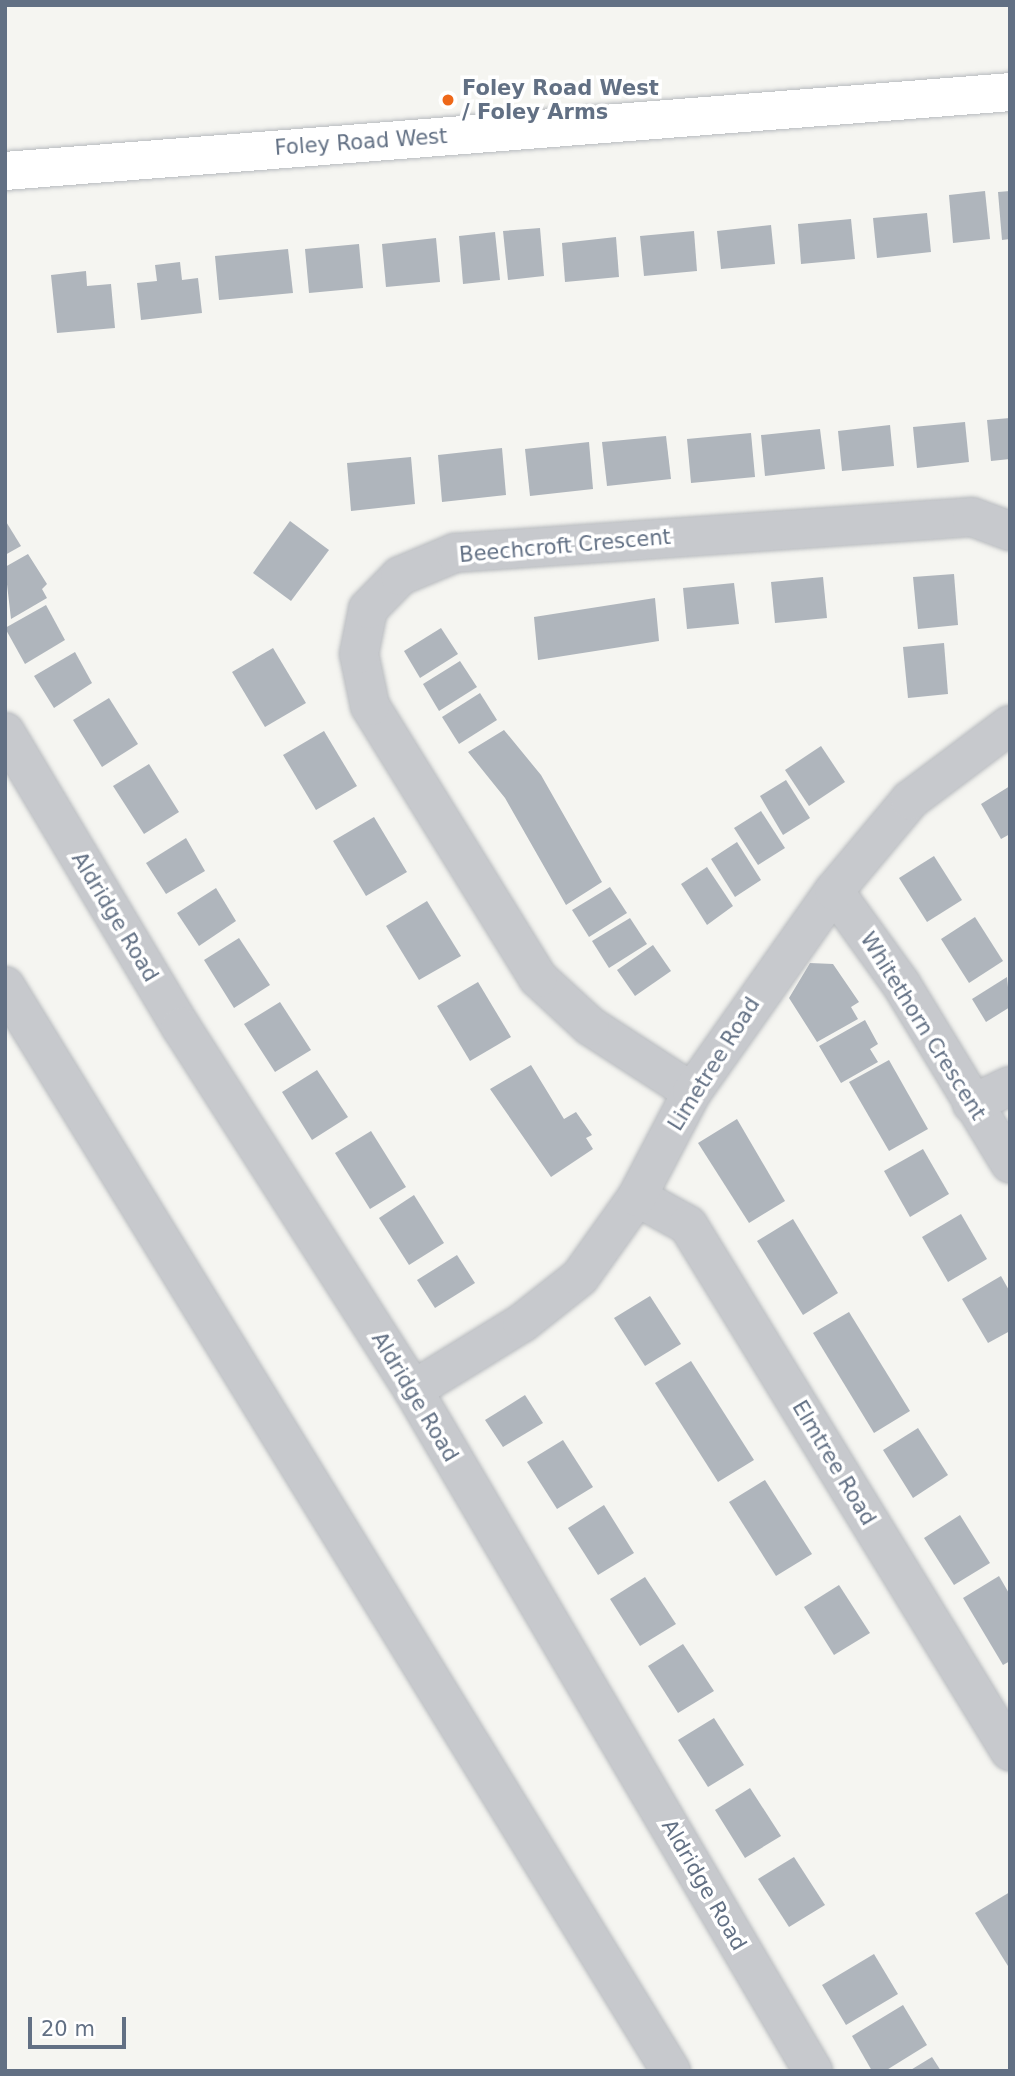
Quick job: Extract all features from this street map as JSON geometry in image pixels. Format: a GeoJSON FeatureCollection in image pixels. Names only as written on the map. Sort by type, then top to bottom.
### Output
{"type":"FeatureCollection","features":[{"type":"Feature","properties":{"kind":"main road","name":"Foley Road West"},"geometry":{"type":"LineString","coordinates":[[5,171],[1010,92]]}},
{"type":"Feature","properties":{"kind":"street","name":"Beechcroft Crescent"},"geometry":{"type":"LineString","coordinates":[[692,1093],[590,1026],[538,978],[370,706],[359,654],[368,609],[400,576],[455,553],[972,517],[1010,531]]}},
{"type":"Feature","properties":{"kind":"street","name":"Limetree Road"},"geometry":{"type":"LineString","coordinates":[[413,1390],[522,1323],[580,1277],[637,1197],[692,1093],[834,891],[910,800],[1010,725]]}},
{"type":"Feature","properties":{"kind":"street","name":"Aldridge Road"},"geometry":{"type":"LineString","coordinates":[[5,732],[181,1027],[413,1390],[813,2071]]}},
{"type":"Feature","properties":{"kind":"street","name":"Whitethorn Crescent"},"geometry":{"type":"LineString","coordinates":[[834,891],[1010,1163]]}},
{"type":"Feature","properties":{"kind":"street"},"geometry":{"type":"LineString","coordinates":[[5,986],[671,2071]]}},
{"type":"Feature","properties":{"kind":"street"},"geometry":{"type":"LineString","coordinates":[[972,1104],[1010,1086]]}},
{"type":"Feature","properties":{"kind":"street","name":"Elmtree Road"},"geometry":{"type":"LineString","coordinates":[[637,1197],[688,1225],[1010,1751]]}},
{"type":"Feature","properties":{"kind":"building"},"geometry":{"type":"Polygon","coordinates":[[[985,191],[990,239],[953,243],[949,195],[985,191]]]}},
{"type":"Feature","properties":{"kind":"building"},"geometry":{"type":"Polygon","coordinates":[[[1010,191],[1010,239],[1002,240],[998,192],[1010,191]]]}},
{"type":"Feature","properties":{"kind":"building"},"geometry":{"type":"Polygon","coordinates":[[[927,213],[931,252],[877,258],[873,218],[927,213]]]}},
{"type":"Feature","properties":{"kind":"building"},"geometry":{"type":"Polygon","coordinates":[[[851,219],[855,259],[801,264],[798,224],[851,219]]]}},
{"type":"Feature","properties":{"kind":"building"},"geometry":{"type":"Polygon","coordinates":[[[771,225],[775,264],[721,269],[717,231],[771,225]]]}},
{"type":"Feature","properties":{"kind":"building"},"geometry":{"type":"Polygon","coordinates":[[[540,228],[544,276],[508,280],[503,231],[540,228]]]}},
{"type":"Feature","properties":{"kind":"building"},"geometry":{"type":"Polygon","coordinates":[[[694,231],[697,271],[644,276],[640,236],[694,231]]]}},
{"type":"Feature","properties":{"kind":"building"},"geometry":{"type":"Polygon","coordinates":[[[495,232],[500,280],[463,284],[459,236],[495,232]]]}},
{"type":"Feature","properties":{"kind":"building"},"geometry":{"type":"Polygon","coordinates":[[[616,237],[619,277],[565,282],[562,243],[616,237]]]}},
{"type":"Feature","properties":{"kind":"building"},"geometry":{"type":"Polygon","coordinates":[[[436,238],[440,282],[386,287],[382,244],[436,238]]]}},
{"type":"Feature","properties":{"kind":"building"},"geometry":{"type":"Polygon","coordinates":[[[359,244],[363,288],[309,293],[305,249],[359,244]]]}},
{"type":"Feature","properties":{"kind":"building"},"geometry":{"type":"Polygon","coordinates":[[[288,249],[293,293],[219,300],[215,256],[288,249]]]}},
{"type":"Feature","properties":{"kind":"building"},"geometry":{"type":"Polygon","coordinates":[[[180,262],[182,280],[198,278],[202,313],[141,320],[137,283],[157,281],[155,265],[180,262]]]}},
{"type":"Feature","properties":{"kind":"building"},"geometry":{"type":"Polygon","coordinates":[[[86,271],[87,286],[111,284],[115,328],[57,333],[51,275],[86,271]]]}},
{"type":"Feature","properties":{"kind":"building"},"geometry":{"type":"Polygon","coordinates":[[[1010,418],[1010,459],[991,461],[987,420],[1010,418]]]}},
{"type":"Feature","properties":{"kind":"building"},"geometry":{"type":"Polygon","coordinates":[[[965,422],[969,462],[917,468],[913,427],[965,422]]]}},
{"type":"Feature","properties":{"kind":"building"},"geometry":{"type":"Polygon","coordinates":[[[890,425],[894,466],[842,471],[838,431],[890,425]]]}},
{"type":"Feature","properties":{"kind":"building"},"geometry":{"type":"Polygon","coordinates":[[[820,429],[825,469],[765,476],[761,435],[820,429]]]}},
{"type":"Feature","properties":{"kind":"building"},"geometry":{"type":"Polygon","coordinates":[[[751,433],[755,477],[691,483],[687,439],[751,433]]]}},
{"type":"Feature","properties":{"kind":"building"},"geometry":{"type":"Polygon","coordinates":[[[666,436],[671,479],[607,486],[602,442],[666,436]]]}},
{"type":"Feature","properties":{"kind":"building"},"geometry":{"type":"Polygon","coordinates":[[[589,442],[593,489],[530,496],[525,449],[589,442]]]}},
{"type":"Feature","properties":{"kind":"building"},"geometry":{"type":"Polygon","coordinates":[[[502,448],[506,495],[442,502],[438,455],[502,448]]]}},
{"type":"Feature","properties":{"kind":"building"},"geometry":{"type":"Polygon","coordinates":[[[411,457],[415,504],[351,511],[347,463],[411,457]]]}},
{"type":"Feature","properties":{"kind":"building"},"geometry":{"type":"Polygon","coordinates":[[[5,520],[21,546],[5,555],[5,520]]]}},
{"type":"Feature","properties":{"kind":"building"},"geometry":{"type":"Polygon","coordinates":[[[290,521],[329,550],[291,601],[253,573],[290,521]]]}},
{"type":"Feature","properties":{"kind":"building"},"geometry":{"type":"Polygon","coordinates":[[[28,554],[47,584],[42,589],[47,598],[11,619],[5,567],[28,554]]]}},
{"type":"Feature","properties":{"kind":"building"},"geometry":{"type":"Polygon","coordinates":[[[954,574],[958,625],[918,629],[913,577],[954,574]]]}},
{"type":"Feature","properties":{"kind":"building"},"geometry":{"type":"Polygon","coordinates":[[[823,577],[827,618],[775,623],[771,582],[823,577]]]}},
{"type":"Feature","properties":{"kind":"building"},"geometry":{"type":"Polygon","coordinates":[[[734,583],[739,624],[687,629],[683,588],[734,583]]]}},
{"type":"Feature","properties":{"kind":"building"},"geometry":{"type":"Polygon","coordinates":[[[655,598],[659,641],[538,660],[534,617],[655,598]]]}},
{"type":"Feature","properties":{"kind":"building"},"geometry":{"type":"Polygon","coordinates":[[[46,605],[65,640],[25,664],[5,628],[46,605]]]}},
{"type":"Feature","properties":{"kind":"building"},"geometry":{"type":"Polygon","coordinates":[[[441,628],[458,654],[420,678],[404,651],[441,628]]]}},
{"type":"Feature","properties":{"kind":"building"},"geometry":{"type":"Polygon","coordinates":[[[944,643],[948,694],[908,698],[903,647],[944,643]]]}},
{"type":"Feature","properties":{"kind":"building"},"geometry":{"type":"Polygon","coordinates":[[[273,648],[306,703],[265,727],[232,672],[273,648]]]}},
{"type":"Feature","properties":{"kind":"building"},"geometry":{"type":"Polygon","coordinates":[[[75,652],[92,683],[54,708],[34,676],[75,652]]]}},
{"type":"Feature","properties":{"kind":"building"},"geometry":{"type":"Polygon","coordinates":[[[460,661],[477,687],[439,711],[423,684],[460,661]]]}},
{"type":"Feature","properties":{"kind":"building"},"geometry":{"type":"Polygon","coordinates":[[[480,693],[497,720],[459,744],[442,717],[480,693]]]}},
{"type":"Feature","properties":{"kind":"building"},"geometry":{"type":"Polygon","coordinates":[[[109,698],[138,744],[102,767],[73,720],[109,698]]]}},
{"type":"Feature","properties":{"kind":"building"},"geometry":{"type":"Polygon","coordinates":[[[504,730],[541,775],[602,882],[566,905],[505,798],[468,752],[504,730]]]}},
{"type":"Feature","properties":{"kind":"building"},"geometry":{"type":"Polygon","coordinates":[[[324,731],[357,786],[316,810],[283,755],[324,731]]]}},
{"type":"Feature","properties":{"kind":"building"},"geometry":{"type":"Polygon","coordinates":[[[821,746],[845,782],[809,806],[785,770],[821,746]]]}},
{"type":"Feature","properties":{"kind":"building"},"geometry":{"type":"Polygon","coordinates":[[[149,764],[179,812],[144,834],[113,786],[149,764]]]}},
{"type":"Feature","properties":{"kind":"building"},"geometry":{"type":"Polygon","coordinates":[[[786,780],[810,818],[783,835],[760,796],[786,780]]]}},
{"type":"Feature","properties":{"kind":"building"},"geometry":{"type":"Polygon","coordinates":[[[1010,786],[1010,834],[1001,839],[981,804],[1010,786]]]}},
{"type":"Feature","properties":{"kind":"building"},"geometry":{"type":"Polygon","coordinates":[[[761,811],[785,848],[758,865],[734,828],[761,811]]]}},
{"type":"Feature","properties":{"kind":"building"},"geometry":{"type":"Polygon","coordinates":[[[374,817],[407,872],[366,896],[333,841],[374,817]]]}},
{"type":"Feature","properties":{"kind":"building"},"geometry":{"type":"Polygon","coordinates":[[[186,838],[205,871],[166,894],[146,863],[186,838]]]}},
{"type":"Feature","properties":{"kind":"building"},"geometry":{"type":"Polygon","coordinates":[[[737,842],[761,880],[735,897],[711,859],[737,842]]]}},
{"type":"Feature","properties":{"kind":"building"},"geometry":{"type":"Polygon","coordinates":[[[934,856],[962,900],[927,922],[899,878],[934,856]]]}},
{"type":"Feature","properties":{"kind":"building"},"geometry":{"type":"Polygon","coordinates":[[[707,867],[733,906],[707,925],[681,884],[707,867]]]}},
{"type":"Feature","properties":{"kind":"building"},"geometry":{"type":"Polygon","coordinates":[[[610,887],[627,913],[589,937],[572,910],[610,887]]]}},
{"type":"Feature","properties":{"kind":"building"},"geometry":{"type":"Polygon","coordinates":[[[216,888],[236,921],[199,946],[177,913],[216,888]]]}},
{"type":"Feature","properties":{"kind":"building"},"geometry":{"type":"Polygon","coordinates":[[[427,901],[461,956],[419,980],[386,926],[427,901]]]}},
{"type":"Feature","properties":{"kind":"building"},"geometry":{"type":"Polygon","coordinates":[[[975,917],[1003,961],[969,983],[941,939],[975,917]]]}},
{"type":"Feature","properties":{"kind":"building"},"geometry":{"type":"Polygon","coordinates":[[[630,918],[647,944],[609,968],[592,941],[630,918]]]}},
{"type":"Feature","properties":{"kind":"building"},"geometry":{"type":"Polygon","coordinates":[[[239,938],[270,985],[234,1008],[204,960],[239,938]]]}},
{"type":"Feature","properties":{"kind":"building"},"geometry":{"type":"Polygon","coordinates":[[[653,945],[671,971],[635,996],[617,970],[653,945]]]}},
{"type":"Feature","properties":{"kind":"building"},"geometry":{"type":"Polygon","coordinates":[[[810,963],[833,964],[859,1002],[851,1007],[858,1019],[817,1042],[789,998],[810,963]]]}},
{"type":"Feature","properties":{"kind":"building"},"geometry":{"type":"Polygon","coordinates":[[[1007,977],[1010,1007],[986,1022],[972,999],[1007,977]]]}},
{"type":"Feature","properties":{"kind":"building"},"geometry":{"type":"Polygon","coordinates":[[[478,982],[511,1037],[470,1061],[437,1006],[478,982]]]}},
{"type":"Feature","properties":{"kind":"building"},"geometry":{"type":"Polygon","coordinates":[[[280,1002],[311,1050],[275,1072],[244,1024],[280,1002]]]}},
{"type":"Feature","properties":{"kind":"building"},"geometry":{"type":"Polygon","coordinates":[[[865,1020],[878,1044],[870,1049],[878,1062],[841,1083],[819,1046],[865,1020]]]}},
{"type":"Feature","properties":{"kind":"building"},"geometry":{"type":"Polygon","coordinates":[[[889,1060],[928,1129],[889,1151],[849,1082],[889,1060]]]}},
{"type":"Feature","properties":{"kind":"building"},"geometry":{"type":"Polygon","coordinates":[[[531,1065],[564,1119],[576,1112],[592,1135],[586,1138],[593,1149],[551,1177],[490,1089],[531,1065]]]}},
{"type":"Feature","properties":{"kind":"building"},"geometry":{"type":"Polygon","coordinates":[[[317,1070],[348,1117],[312,1140],[282,1092],[317,1070]]]}},
{"type":"Feature","properties":{"kind":"building"},"geometry":{"type":"Polygon","coordinates":[[[737,1119],[785,1201],[749,1223],[698,1143],[737,1119]]]}},
{"type":"Feature","properties":{"kind":"building"},"geometry":{"type":"Polygon","coordinates":[[[371,1131],[406,1187],[370,1209],[335,1153],[371,1131]]]}},
{"type":"Feature","properties":{"kind":"building"},"geometry":{"type":"Polygon","coordinates":[[[923,1149],[949,1194],[910,1217],[884,1171],[923,1149]]]}},
{"type":"Feature","properties":{"kind":"building"},"geometry":{"type":"Polygon","coordinates":[[[414,1195],[444,1243],[409,1265],[379,1218],[414,1195]]]}},
{"type":"Feature","properties":{"kind":"building"},"geometry":{"type":"Polygon","coordinates":[[[961,1214],[987,1259],[948,1282],[922,1237],[961,1214]]]}},
{"type":"Feature","properties":{"kind":"building"},"geometry":{"type":"Polygon","coordinates":[[[793,1219],[838,1293],[803,1315],[757,1241],[793,1219]]]}},
{"type":"Feature","properties":{"kind":"building"},"geometry":{"type":"Polygon","coordinates":[[[457,1255],[475,1283],[435,1308],[417,1280],[457,1255]]]}},
{"type":"Feature","properties":{"kind":"building"},"geometry":{"type":"Polygon","coordinates":[[[1001,1276],[1010,1292],[1010,1331],[988,1343],[962,1299],[1001,1276]]]}},
{"type":"Feature","properties":{"kind":"building"},"geometry":{"type":"Polygon","coordinates":[[[650,1296],[681,1344],[645,1366],[614,1318],[650,1296]]]}},
{"type":"Feature","properties":{"kind":"building"},"geometry":{"type":"Polygon","coordinates":[[[849,1312],[910,1411],[874,1433],[813,1333],[849,1312]]]}},
{"type":"Feature","properties":{"kind":"building"},"geometry":{"type":"Polygon","coordinates":[[[691,1361],[754,1460],[718,1482],[655,1383],[691,1361]]]}},
{"type":"Feature","properties":{"kind":"building"},"geometry":{"type":"Polygon","coordinates":[[[525,1395],[543,1423],[503,1447],[485,1420],[525,1395]]]}},
{"type":"Feature","properties":{"kind":"building"},"geometry":{"type":"Polygon","coordinates":[[[918,1428],[948,1475],[913,1498],[883,1450],[918,1428]]]}},
{"type":"Feature","properties":{"kind":"building"},"geometry":{"type":"Polygon","coordinates":[[[563,1440],[593,1487],[557,1509],[527,1462],[563,1440]]]}},
{"type":"Feature","properties":{"kind":"building"},"geometry":{"type":"Polygon","coordinates":[[[765,1480],[812,1554],[776,1576],[729,1502],[765,1480]]]}},
{"type":"Feature","properties":{"kind":"building"},"geometry":{"type":"Polygon","coordinates":[[[604,1505],[634,1553],[598,1575],[568,1528],[604,1505]]]}},
{"type":"Feature","properties":{"kind":"building"},"geometry":{"type":"Polygon","coordinates":[[[960,1515],[990,1563],[954,1585],[924,1538],[960,1515]]]}},
{"type":"Feature","properties":{"kind":"building"},"geometry":{"type":"Polygon","coordinates":[[[999,1576],[1010,1595],[1010,1661],[1003,1665],[963,1598],[999,1576]]]}},
{"type":"Feature","properties":{"kind":"building"},"geometry":{"type":"Polygon","coordinates":[[[645,1577],[676,1624],[640,1646],[610,1599],[645,1577]]]}},
{"type":"Feature","properties":{"kind":"building"},"geometry":{"type":"Polygon","coordinates":[[[839,1585],[870,1633],[834,1655],[804,1607],[839,1585]]]}},
{"type":"Feature","properties":{"kind":"building"},"geometry":{"type":"Polygon","coordinates":[[[683,1644],[714,1691],[678,1713],[648,1666],[683,1644]]]}},
{"type":"Feature","properties":{"kind":"building"},"geometry":{"type":"Polygon","coordinates":[[[714,1718],[744,1765],[708,1787],[678,1740],[714,1718]]]}},
{"type":"Feature","properties":{"kind":"building"},"geometry":{"type":"Polygon","coordinates":[[[750,1788],[781,1836],[745,1858],[715,1810],[750,1788]]]}},
{"type":"Feature","properties":{"kind":"building"},"geometry":{"type":"Polygon","coordinates":[[[794,1857],[825,1905],[789,1927],[758,1879],[794,1857]]]}},
{"type":"Feature","properties":{"kind":"building"},"geometry":{"type":"Polygon","coordinates":[[[1010,1892],[1010,1965],[1008,1966],[975,1913],[1010,1892]]]}},
{"type":"Feature","properties":{"kind":"building"},"geometry":{"type":"Polygon","coordinates":[[[874,1954],[898,1994],[846,2025],[822,1985],[874,1954]]]}},
{"type":"Feature","properties":{"kind":"building"},"geometry":{"type":"Polygon","coordinates":[[[903,2005],[927,2045],[885,2071],[872,2071],[852,2036],[903,2005]]]}},
{"type":"Feature","properties":{"kind":"building"},"geometry":{"type":"Polygon","coordinates":[[[932,2057],[941,2071],[909,2071],[932,2057]]]}},
{"type":"Feature","properties":{"kind":"place","name":"Foley Road West / Foley Arms"},"geometry":{"type":"Point","coordinates":[448,100]}}]}
